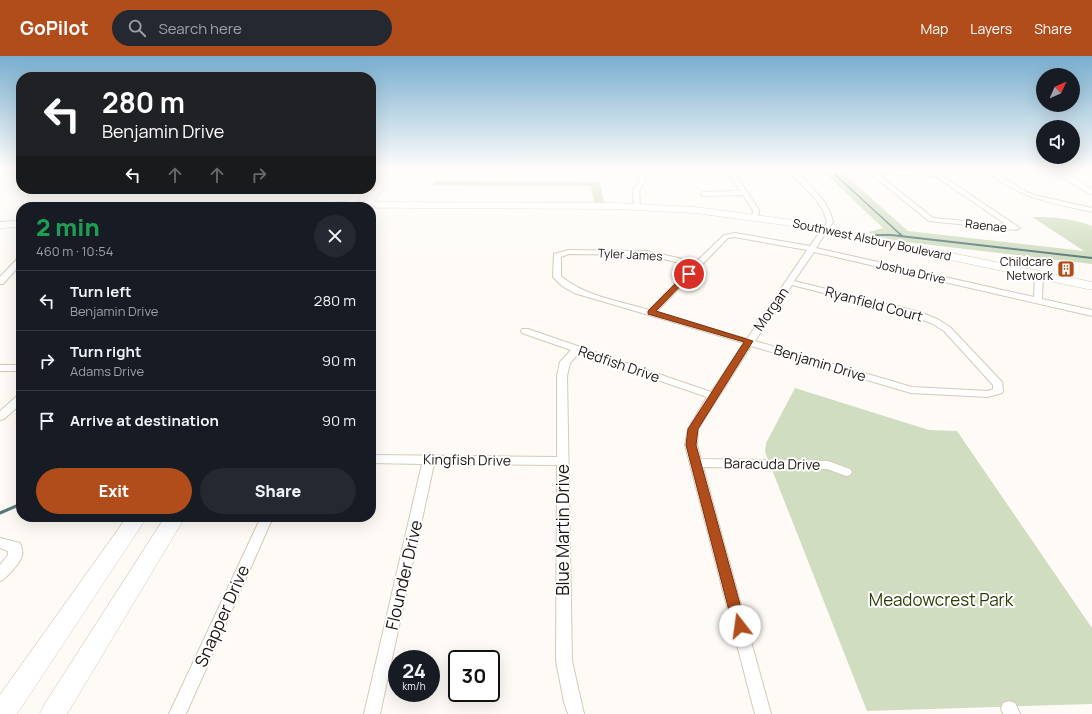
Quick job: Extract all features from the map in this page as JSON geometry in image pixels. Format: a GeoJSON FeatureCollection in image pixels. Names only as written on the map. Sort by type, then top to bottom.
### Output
{"type":"FeatureCollection","features":[{"type":"Feature","properties":{"kind":"main road","name":"Southwest Alsbury Boulevard"},"geometry":{"type":"LineString","coordinates":[[376,206],[636,206],[695,210],[754,217],[825,230],[1092,286]]}},
{"type":"Feature","properties":{"kind":"main road"},"geometry":{"type":"LineString","coordinates":[[0,225],[16,224]]}},
{"type":"Feature","properties":{"kind":"main road"},"geometry":{"type":"LineString","coordinates":[[2,714],[134,522]]}},
{"type":"Feature","properties":{"kind":"main road"},"geometry":{"type":"LineString","coordinates":[[53,714],[172,522]]}},
{"type":"Feature","properties":{"kind":"street"},"geometry":{"type":"LineString","coordinates":[[636,200],[636,206]]}},
{"type":"Feature","properties":{"kind":"street"},"geometry":{"type":"LineString","coordinates":[[749,200],[756,210],[754,217]]}},
{"type":"Feature","properties":{"kind":"street","name":"Morgan"},"geometry":{"type":"LineString","coordinates":[[763,714],[691,445],[693,429],[713,396],[830,222],[830,215],[818,200]]}},
{"type":"Feature","properties":{"kind":"street","name":"Raenae"},"geometry":{"type":"LineString","coordinates":[[906,200],[931,220],[1016,228],[975,200]]}},
{"type":"Feature","properties":{"kind":"street"},"geometry":{"type":"LineString","coordinates":[[1048,200],[1092,210]]}},
{"type":"Feature","properties":{"kind":"street","name":"Joshua Drive"},"geometry":{"type":"LineString","coordinates":[[698,265],[729,235],[735,235],[812,250],[1092,313]]}},
{"type":"Feature","properties":{"kind":"street","name":"Tyler James"},"geometry":{"type":"LineString","coordinates":[[560,254],[647,253],[698,265]]}},
{"type":"Feature","properties":{"kind":"street","name":"Benjamin Drive"},"geometry":{"type":"LineString","coordinates":[[560,254],[557,256],[558,277],[565,284],[577,290],[911,390],[988,394],[998,391]]}},
{"type":"Feature","properties":{"kind":"street"},"geometry":{"type":"LineString","coordinates":[[0,282],[16,265]]}},
{"type":"Feature","properties":{"kind":"street"},"geometry":{"type":"LineString","coordinates":[[651,312],[698,265]]}},
{"type":"Feature","properties":{"kind":"street"},"geometry":{"type":"LineString","coordinates":[[1038,300],[1039,275]]}},
{"type":"Feature","properties":{"kind":"street","name":"Ryanfield Court"},"geometry":{"type":"LineString","coordinates":[[789,282],[917,314],[936,322],[947,329],[998,384],[998,391]]}},
{"type":"Feature","properties":{"kind":"street","name":"Redfish Drive"},"geometry":{"type":"LineString","coordinates":[[525,331],[713,396]]}},
{"type":"Feature","properties":{"kind":"street","name":"Blue Martin Drive"},"geometry":{"type":"LineString","coordinates":[[576,714],[564,661],[562,376],[565,362],[577,349]]}},
{"type":"Feature","properties":{"kind":"street"},"geometry":{"type":"LineString","coordinates":[[0,368],[16,368]]}},
{"type":"Feature","properties":{"kind":"street"},"geometry":{"type":"LineString","coordinates":[[0,417],[16,403]]}},
{"type":"Feature","properties":{"kind":"street","name":"Kingfish Drive"},"geometry":{"type":"LineString","coordinates":[[376,459],[562,462]]}},
{"type":"Feature","properties":{"kind":"street","name":"Flounder Drive"},"geometry":{"type":"LineString","coordinates":[[372,714],[429,460]]}},
{"type":"Feature","properties":{"kind":"street","name":"Baracuda Drive"},"geometry":{"type":"LineString","coordinates":[[696,463],[828,465],[846,472]]}},
{"type":"Feature","properties":{"kind":"street","name":"Snapper Drive"},"geometry":{"type":"LineString","coordinates":[[177,714],[265,522]]}},
{"type":"Feature","properties":{"kind":"street"},"geometry":{"type":"LineString","coordinates":[[0,543],[15,547],[15,556],[0,575]]}},
{"type":"Feature","properties":{"kind":"green space"},"geometry":{"type":"Polygon","coordinates":[[[593,200],[603,200],[604,203],[594,203],[593,200]]]}},
{"type":"Feature","properties":{"kind":"green space"},"geometry":{"type":"Polygon","coordinates":[[[853,200],[873,200],[908,231],[1084,251],[1032,217],[1062,218],[1077,221],[1092,226],[1092,264],[906,242],[872,236],[869,232],[883,228],[853,200]]]}},
{"type":"Feature","properties":{"kind":"green space","name":"Meadowcrest Park"},"geometry":{"type":"Polygon","coordinates":[[[795,388],[929,430],[957,431],[1092,628],[1092,704],[867,711],[765,452],[766,443],[795,388]]]}},
{"type":"Feature","properties":{"kind":"waterway"},"geometry":{"type":"LineString","coordinates":[[862,200],[901,235]]}},
{"type":"Feature","properties":{"kind":"waterway"},"geometry":{"type":"LineString","coordinates":[[873,235],[891,235],[1092,258]]}},
{"type":"Feature","properties":{"kind":"waterway"},"geometry":{"type":"LineString","coordinates":[[0,513],[16,506]]}},
{"type":"Feature","properties":{"kind":"place","name":"Childcare Network"},"geometry":{"type":"Point","coordinates":[1066,269]}},
{"type":"Feature","properties":{"kind":"route"},"geometry":{"type":"LineString","coordinates":[[689,274],[651,312],[749,341],[693,429],[691,445],[740,626]]}}]}
